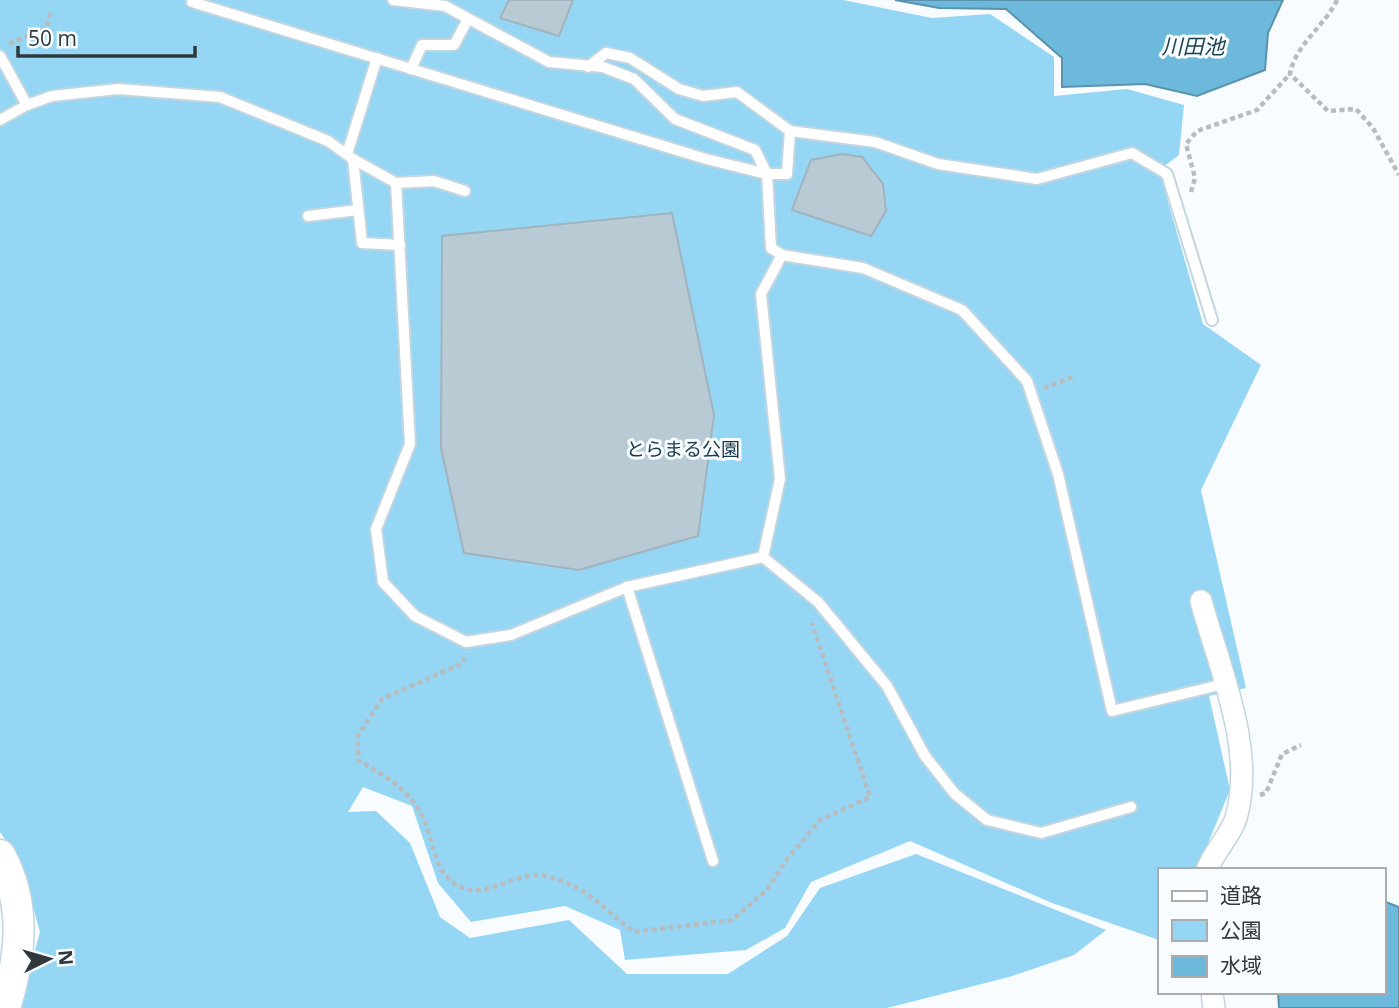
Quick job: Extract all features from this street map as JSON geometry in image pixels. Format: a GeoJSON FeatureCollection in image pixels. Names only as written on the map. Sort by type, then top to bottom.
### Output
{"type":"FeatureCollection","features":[{"type":"Feature","properties":{"kind":"street"},"geometry":{"type":"LineString","coordinates":[[1201,601],[1238,730],[1244,779],[1235,821],[1214,851],[1209,868]]}},
{"type":"Feature","properties":{"kind":"street"},"geometry":{"type":"LineString","coordinates":[[0,855],[14,885],[20,926],[14,978],[5,1008]]}},
{"type":"Feature","properties":{"kind":"lane"},"geometry":{"type":"LineString","coordinates":[[393,0],[445,6],[549,62],[603,67],[634,79],[675,120],[755,150],[766,174],[771,248],[782,255],[863,268],[962,310],[1027,381],[1058,474],[1112,711],[1224,684]]}},
{"type":"Feature","properties":{"kind":"lane"},"geometry":{"type":"LineString","coordinates":[[192,2],[766,174],[787,174],[790,131]]}},
{"type":"Feature","properties":{"kind":"lane"},"geometry":{"type":"LineString","coordinates":[[411,69],[422,45],[454,45],[468,19]]}},
{"type":"Feature","properties":{"kind":"lane"},"geometry":{"type":"LineString","coordinates":[[588,67],[606,52],[630,58],[679,89],[703,96],[737,92],[790,131],[875,142],[938,163],[1037,179],[1132,153],[1167,174],[1212,320]]}},
{"type":"Feature","properties":{"kind":"lane"},"geometry":{"type":"LineString","coordinates":[[0,57],[27,104]]}},
{"type":"Feature","properties":{"kind":"lane"},"geometry":{"type":"LineString","coordinates":[[377,58],[350,157],[362,243],[400,245]]}},
{"type":"Feature","properties":{"kind":"lane"},"geometry":{"type":"LineString","coordinates":[[0,120],[27,104],[52,96],[118,89],[220,97],[328,141],[396,183],[434,181],[465,191]]}},
{"type":"Feature","properties":{"kind":"lane"},"geometry":{"type":"LineString","coordinates":[[396,183],[411,444],[376,529],[383,582],[415,616],[466,642],[511,635],[627,587],[763,557]]}},
{"type":"Feature","properties":{"kind":"lane"},"geometry":{"type":"LineString","coordinates":[[308,216],[358,210]]}},
{"type":"Feature","properties":{"kind":"lane"},"geometry":{"type":"LineString","coordinates":[[763,557],[780,479],[761,295],[782,255]]}},
{"type":"Feature","properties":{"kind":"lane"},"geometry":{"type":"LineString","coordinates":[[763,557],[802,592],[818,602],[887,686],[925,756],[955,794],[987,820],[1041,833],[1131,807]]}},
{"type":"Feature","properties":{"kind":"lane"},"geometry":{"type":"LineString","coordinates":[[627,587],[713,861]]}},
{"type":"Feature","properties":{"kind":"path"},"geometry":{"type":"LineString","coordinates":[[1182,223],[1195,178],[1186,144],[1197,131],[1257,110],[1290,74],[1293,59],[1330,14],[1337,0]]}},
{"type":"Feature","properties":{"kind":"path"},"geometry":{"type":"LineString","coordinates":[[0,48],[46,28],[51,10]]}},
{"type":"Feature","properties":{"kind":"path"},"geometry":{"type":"LineString","coordinates":[[1290,74],[1328,111],[1356,109],[1373,128],[1399,175]]}},
{"type":"Feature","properties":{"kind":"path"},"geometry":{"type":"LineString","coordinates":[[1040,390],[1073,377]]}},
{"type":"Feature","properties":{"kind":"path"},"geometry":{"type":"LineString","coordinates":[[466,642],[463,663],[382,699],[358,735],[358,760],[399,784],[423,817],[438,859],[449,879],[475,891],[496,888],[523,876],[542,875],[579,886],[634,932],[732,920],[767,890],[820,820],[870,797],[802,592]]}},
{"type":"Feature","properties":{"kind":"path"},"geometry":{"type":"LineString","coordinates":[[1239,804],[1266,793],[1282,754],[1301,745]]}},
{"type":"Feature","properties":{"kind":"green space","name":"とらまる公園"},"geometry":{"type":"Polygon","coordinates":[[[0,0],[843,0],[932,18],[990,14],[1054,57],[1054,96],[1127,89],[1184,105],[1179,155],[1159,170],[1203,324],[1261,365],[1201,490],[1246,688],[1209,696],[1230,790],[1198,868],[1158,868],[1158,940],[1052,903],[910,841],[811,882],[785,928],[746,950],[625,960],[620,930],[565,906],[471,922],[438,883],[412,806],[363,787],[348,812],[376,811],[410,843],[440,917],[470,938],[569,920],[627,974],[728,974],[787,936],[820,888],[916,854],[1106,930],[1074,955],[1009,977],[887,1008],[19,1008],[40,932],[20,861],[0,832],[0,0]]]}},
{"type":"Feature","properties":{"kind":"water","name":"川田池"},"geometry":{"type":"Polygon","coordinates":[[[895,0],[1283,0],[1268,33],[1265,70],[1197,96],[1145,84],[1062,87],[1062,58],[1006,9],[939,8],[895,0]]]}},
{"type":"Feature","properties":{"kind":"water"},"geometry":{"type":"Polygon","coordinates":[[[1385,902],[1399,907],[1399,1008],[1279,1008],[1278,994],[1385,994],[1385,902]]]}},
{"type":"Feature","properties":{"kind":"building"},"geometry":{"type":"Polygon","coordinates":[[[509,0],[573,0],[559,36],[500,18],[509,0]]]}},
{"type":"Feature","properties":{"kind":"building"},"geometry":{"type":"Polygon","coordinates":[[[842,154],[862,157],[883,184],[886,211],[871,236],[792,210],[811,160],[842,154]]]}},
{"type":"Feature","properties":{"kind":"building"},"geometry":{"type":"Polygon","coordinates":[[[672,213],[714,415],[698,536],[579,570],[464,553],[441,448],[442,236],[672,213]]]}}]}
